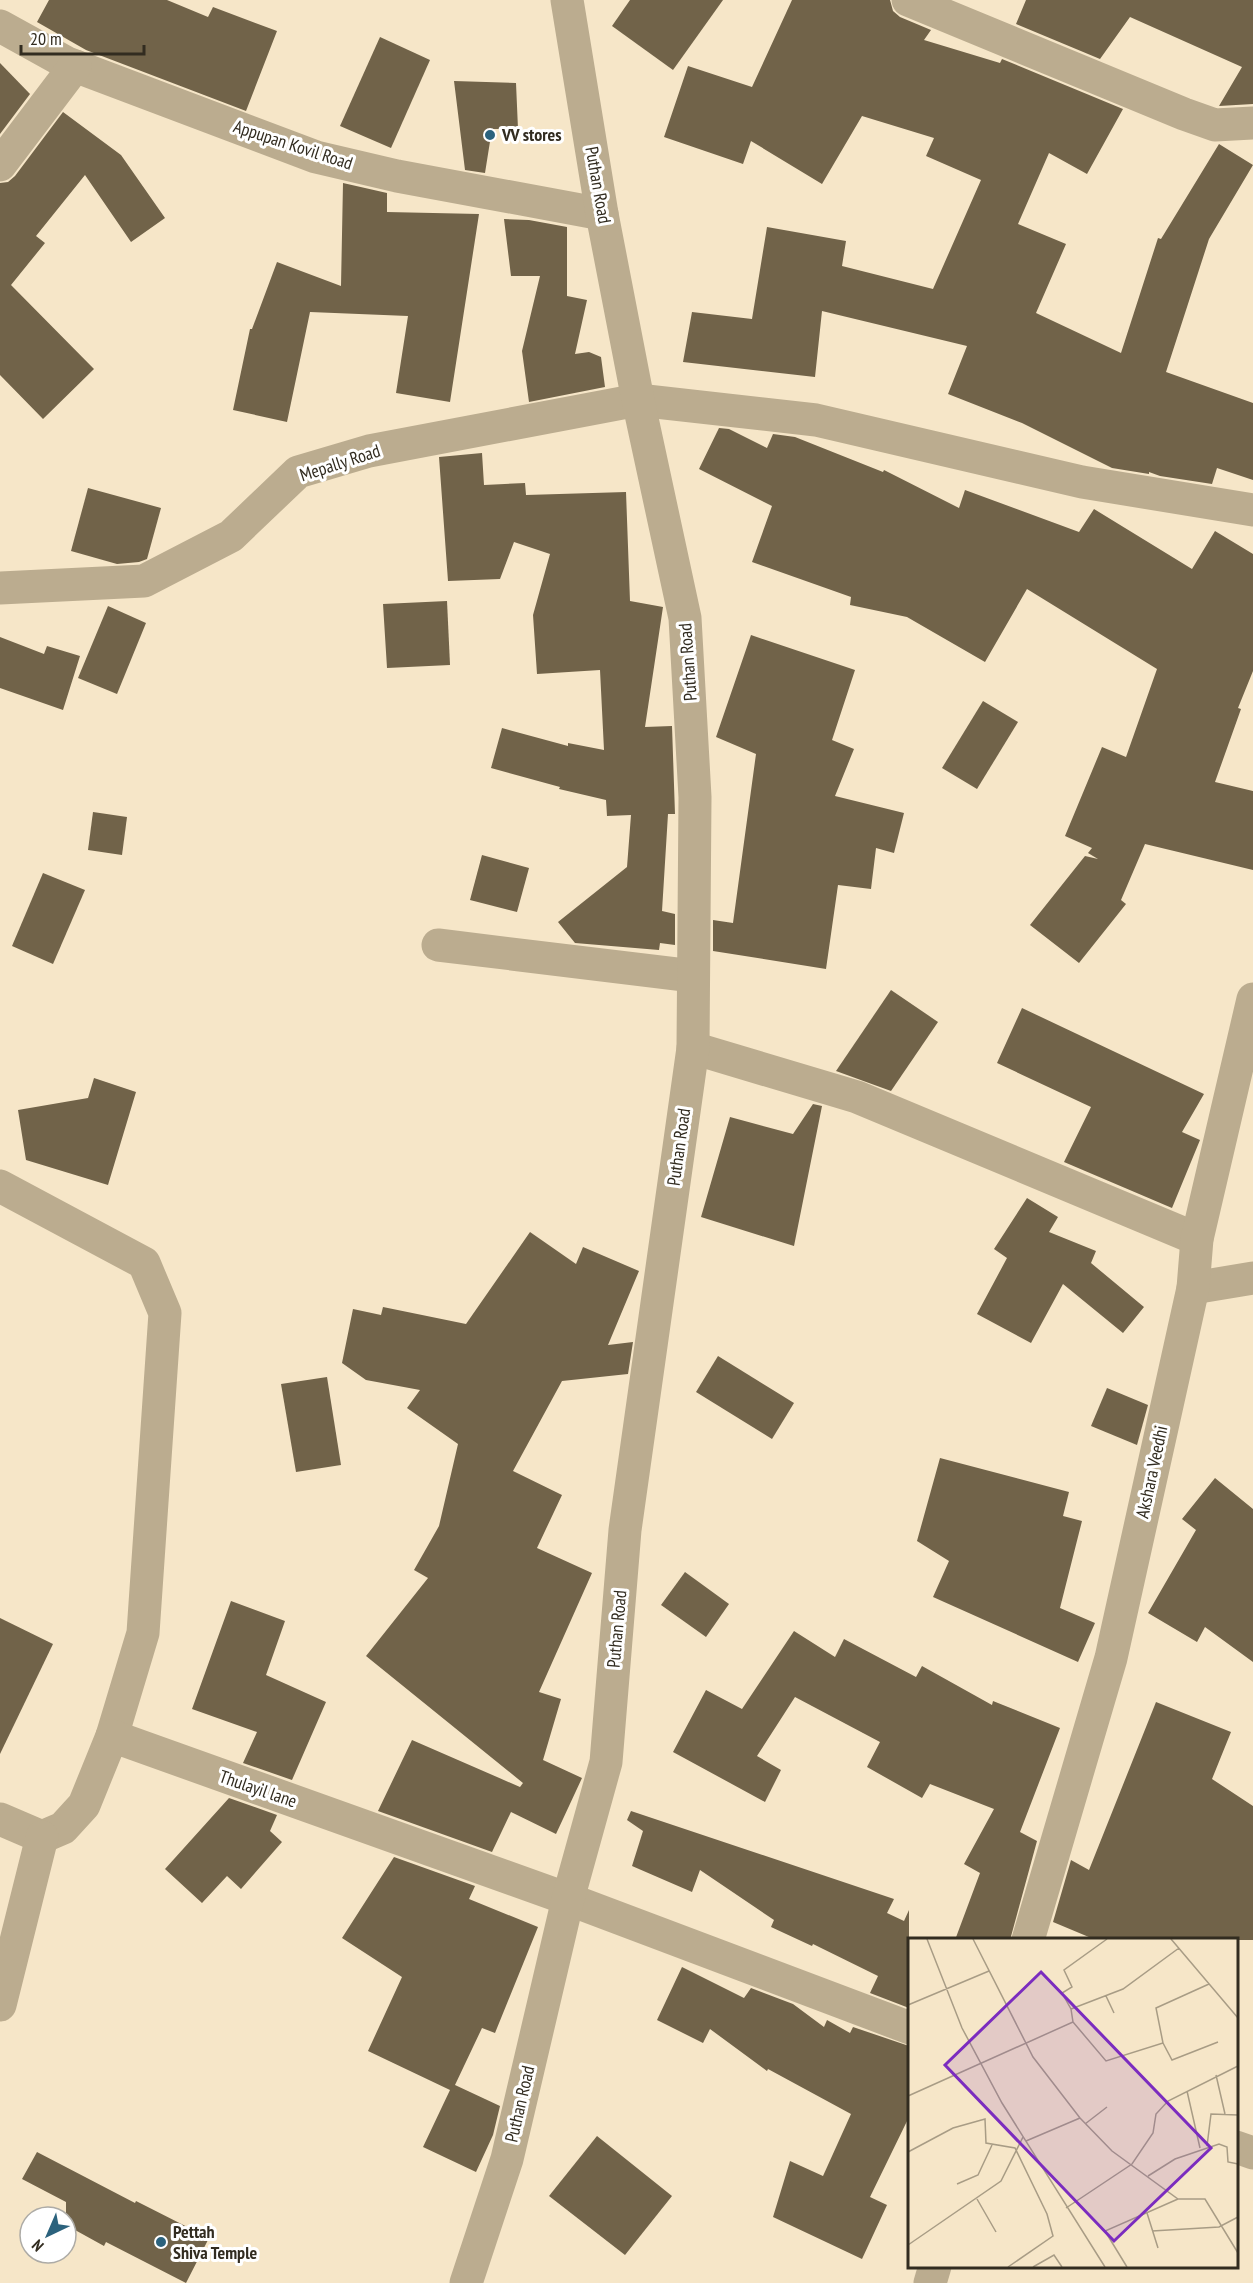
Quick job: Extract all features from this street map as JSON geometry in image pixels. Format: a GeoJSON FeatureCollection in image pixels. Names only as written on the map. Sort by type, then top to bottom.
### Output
{"type":"FeatureCollection","features":[{"type":"Feature","properties":{"kind":"street","name":"Puthan Road"},"geometry":{"type":"LineString","coordinates":[[466,2283],[507,2159],[568,1899],[606,1762],[625,1530],[693,1048],[695,797],[685,618],[638,400],[602,214],[567,0]]}},
{"type":"Feature","properties":{"kind":"street"},"geometry":{"type":"LineString","coordinates":[[908,0],[1184,114],[1215,125],[1253,123]]}},
{"type":"Feature","properties":{"kind":"street","name":"Appupan Kovil Road"},"geometry":{"type":"LineString","coordinates":[[4,36],[75,66],[316,157],[397,176],[602,214]]}},
{"type":"Feature","properties":{"kind":"street"},"geometry":{"type":"LineString","coordinates":[[0,165],[75,66]]}},
{"type":"Feature","properties":{"kind":"street","name":"Mepally Road"},"geometry":{"type":"LineString","coordinates":[[0,588],[144,581],[231,536],[298,472],[369,451],[638,400],[816,420],[1082,482],[1253,510]]}},
{"type":"Feature","properties":{"kind":"street"},"geometry":{"type":"LineString","coordinates":[[438,945],[693,976]]}},
{"type":"Feature","properties":{"kind":"street","name":"Akshara Veedhi"},"geometry":{"type":"LineString","coordinates":[[1029,1938],[1111,1658],[1193,1288],[1197,1239],[1253,999]]}},
{"type":"Feature","properties":{"kind":"street"},"geometry":{"type":"LineString","coordinates":[[693,1048],[857,1097],[1197,1239]]}},
{"type":"Feature","properties":{"kind":"street"},"geometry":{"type":"LineString","coordinates":[[0,1186],[144,1263],[165,1313],[142,1634],[112,1736],[84,1805],[63,1828],[42,1837],[0,1819]]}},
{"type":"Feature","properties":{"kind":"street"},"geometry":{"type":"LineString","coordinates":[[1193,1288],[1253,1278]]}},
{"type":"Feature","properties":{"kind":"street","name":"Thulayil lane"},"geometry":{"type":"LineString","coordinates":[[112,1736],[568,1899],[908,2028]]}},
{"type":"Feature","properties":{"kind":"street"},"geometry":{"type":"LineString","coordinates":[[0,2005],[42,1837]]}},
{"type":"Feature","properties":{"kind":"street"},"geometry":{"type":"LineString","coordinates":[[1238,2148],[1253,2153]]}},
{"type":"Feature","properties":{"kind":"street"},"geometry":{"type":"LineString","coordinates":[[930,2283],[934,2268]]}},
{"type":"Feature","properties":{"kind":"building"},"geometry":{"type":"Polygon","coordinates":[[[49,0],[167,0],[208,17],[213,7],[277,31],[246,111],[86,50],[37,22],[49,0]]]}},
{"type":"Feature","properties":{"kind":"building"},"geometry":{"type":"Polygon","coordinates":[[[630,0],[723,0],[673,70],[612,26],[630,0]]]}},
{"type":"Feature","properties":{"kind":"building"},"geometry":{"type":"Polygon","coordinates":[[[792,0],[890,0],[893,11],[900,17],[931,30],[924,40],[1000,63],[1002,59],[1123,109],[1087,174],[1049,153],[1018,224],[1066,244],[1036,313],[1121,353],[1158,238],[1161,239],[1219,144],[1253,165],[1209,239],[1166,372],[1253,403],[1253,480],[1217,468],[1212,484],[1160,476],[1149,472],[1149,474],[1112,468],[1022,423],[948,394],[967,346],[822,311],[815,377],[683,362],[692,312],[752,319],[767,227],[846,241],[842,266],[933,289],[981,180],[926,156],[934,138],[862,116],[822,184],[751,141],[743,164],[664,137],[688,66],[752,87],[792,0]]]}},
{"type":"Feature","properties":{"kind":"building"},"geometry":{"type":"Polygon","coordinates":[[[1026,0],[1253,0],[1253,104],[1219,106],[1242,67],[1130,17],[1100,59],[1016,24],[1026,0]]]}},
{"type":"Feature","properties":{"kind":"building"},"geometry":{"type":"Polygon","coordinates":[[[380,37],[430,60],[391,148],[340,126],[380,37]]]}},
{"type":"Feature","properties":{"kind":"building"},"geometry":{"type":"Polygon","coordinates":[[[0,63],[30,94],[0,134],[0,63]]]}},
{"type":"Feature","properties":{"kind":"building","name":"VV stores"},"geometry":{"type":"Polygon","coordinates":[[[454,81],[516,83],[518,129],[492,129],[485,173],[465,170],[454,81]]]}},
{"type":"Feature","properties":{"kind":"building"},"geometry":{"type":"Polygon","coordinates":[[[63,112],[121,155],[165,218],[131,242],[85,175],[36,236],[45,243],[11,285],[94,369],[43,419],[0,375],[0,183],[8,182],[15,176],[63,112]]]}},
{"type":"Feature","properties":{"kind":"building"},"geometry":{"type":"Polygon","coordinates":[[[343,183],[387,193],[387,212],[479,214],[450,402],[396,393],[408,316],[310,312],[287,422],[233,410],[250,329],[252,329],[277,262],[341,286],[343,183]]]}},
{"type":"Feature","properties":{"kind":"building"},"geometry":{"type":"Polygon","coordinates":[[[504,219],[529,220],[567,227],[567,296],[587,300],[575,354],[589,352],[601,357],[605,387],[529,402],[522,351],[540,276],[511,276],[504,219]]]}},
{"type":"Feature","properties":{"kind":"building"},"geometry":{"type":"Polygon","coordinates":[[[719,428],[729,429],[767,448],[773,434],[795,437],[883,472],[884,470],[959,508],[965,490],[1079,532],[1094,509],[1192,569],[1215,531],[1253,554],[1253,671],[1238,708],[1241,709],[1215,782],[1253,791],[1253,870],[1145,844],[1121,900],[1126,904],[1079,963],[1030,925],[1085,856],[1098,859],[1088,853],[1092,848],[1065,836],[1102,747],[1126,757],[1157,669],[1027,589],[985,662],[907,617],[850,605],[851,597],[752,562],[772,506],[699,469],[719,428]]]}},
{"type":"Feature","properties":{"kind":"building"},"geometry":{"type":"Polygon","coordinates":[[[482,453],[484,485],[525,483],[526,495],[626,492],[630,601],[663,607],[645,727],[672,726],[675,814],[668,814],[662,911],[675,914],[675,945],[660,943],[659,950],[575,943],[558,922],[627,867],[631,815],[607,816],[606,800],[559,789],[560,787],[491,768],[502,728],[568,746],[568,743],[604,750],[600,670],[537,674],[533,615],[550,554],[514,542],[500,579],[448,581],[439,457],[482,453]]]}},
{"type":"Feature","properties":{"kind":"building"},"geometry":{"type":"Polygon","coordinates":[[[88,488],[161,508],[147,559],[117,564],[71,551],[88,488]]]}},
{"type":"Feature","properties":{"kind":"building"},"geometry":{"type":"Polygon","coordinates":[[[447,601],[450,665],[387,668],[383,604],[447,601]]]}},
{"type":"Feature","properties":{"kind":"building"},"geometry":{"type":"Polygon","coordinates":[[[108,606],[146,623],[117,694],[78,678],[108,606]]]}},
{"type":"Feature","properties":{"kind":"building"},"geometry":{"type":"Polygon","coordinates":[[[751,635],[855,670],[832,740],[854,749],[835,796],[904,813],[894,853],[876,848],[871,889],[838,885],[826,969],[713,951],[713,920],[733,923],[756,754],[716,737],[751,635]]]}},
{"type":"Feature","properties":{"kind":"building"},"geometry":{"type":"Polygon","coordinates":[[[0,637],[44,654],[47,646],[80,656],[63,710],[0,688],[0,637]]]}},
{"type":"Feature","properties":{"kind":"building"},"geometry":{"type":"Polygon","coordinates":[[[983,701],[1018,722],[977,789],[942,768],[983,701]]]}},
{"type":"Feature","properties":{"kind":"building"},"geometry":{"type":"Polygon","coordinates":[[[93,812],[127,817],[122,855],[88,850],[93,812]]]}},
{"type":"Feature","properties":{"kind":"building"},"geometry":{"type":"Polygon","coordinates":[[[482,855],[529,868],[517,912],[470,900],[482,855]]]}},
{"type":"Feature","properties":{"kind":"building"},"geometry":{"type":"Polygon","coordinates":[[[43,873],[85,890],[53,964],[12,946],[43,873]]]}},
{"type":"Feature","properties":{"kind":"building"},"geometry":{"type":"Polygon","coordinates":[[[891,990],[938,1022],[891,1091],[836,1071],[891,990]]]}},
{"type":"Feature","properties":{"kind":"building"},"geometry":{"type":"Polygon","coordinates":[[[1022,1008],[1204,1094],[1182,1132],[1200,1140],[1172,1208],[1064,1162],[1091,1107],[997,1063],[1022,1008]]]}},
{"type":"Feature","properties":{"kind":"building"},"geometry":{"type":"Polygon","coordinates":[[[94,1078],[136,1092],[108,1185],[26,1160],[18,1110],[88,1098],[94,1078]]]}},
{"type":"Feature","properties":{"kind":"building"},"geometry":{"type":"Polygon","coordinates":[[[813,1104],[822,1106],[794,1246],[701,1217],[730,1117],[793,1134],[813,1104]]]}},
{"type":"Feature","properties":{"kind":"building"},"geometry":{"type":"Polygon","coordinates":[[[1027,1198],[1058,1217],[1049,1232],[1096,1251],[1091,1263],[1144,1307],[1123,1333],[1063,1284],[1031,1343],[977,1314],[1007,1258],[994,1249],[1027,1198]]]}},
{"type":"Feature","properties":{"kind":"building"},"geometry":{"type":"Polygon","coordinates":[[[530,1232],[576,1264],[583,1247],[639,1271],[608,1345],[633,1342],[628,1374],[562,1381],[513,1471],[562,1495],[537,1548],[592,1573],[539,1692],[561,1699],[543,1760],[582,1778],[556,1834],[511,1812],[492,1852],[378,1811],[412,1740],[520,1787],[523,1783],[366,1656],[428,1578],[414,1570],[439,1526],[458,1444],[407,1408],[420,1390],[366,1380],[342,1363],[353,1309],[381,1315],[383,1307],[466,1324],[530,1232]]]}},
{"type":"Feature","properties":{"kind":"building"},"geometry":{"type":"Polygon","coordinates":[[[718,1356],[794,1403],[772,1439],[696,1392],[718,1356]]]}},
{"type":"Feature","properties":{"kind":"building"},"geometry":{"type":"Polygon","coordinates":[[[327,1377],[341,1465],[296,1472],[281,1384],[327,1377]]]}},
{"type":"Feature","properties":{"kind":"building"},"geometry":{"type":"Polygon","coordinates":[[[1107,1388],[1148,1405],[1137,1445],[1091,1426],[1107,1388]]]}},
{"type":"Feature","properties":{"kind":"building"},"geometry":{"type":"Polygon","coordinates":[[[940,1458],[1069,1492],[1063,1516],[1082,1521],[1060,1608],[1095,1623],[1078,1662],[933,1597],[949,1561],[917,1541],[940,1458]]]}},
{"type":"Feature","properties":{"kind":"building"},"geometry":{"type":"Polygon","coordinates":[[[1215,1478],[1253,1509],[1253,1662],[1205,1627],[1197,1642],[1148,1613],[1196,1530],[1182,1519],[1215,1478]]]}},
{"type":"Feature","properties":{"kind":"building"},"geometry":{"type":"Polygon","coordinates":[[[685,1572],[729,1604],[706,1637],[661,1605],[685,1572]]]}},
{"type":"Feature","properties":{"kind":"building"},"geometry":{"type":"Polygon","coordinates":[[[231,1601],[285,1621],[266,1675],[326,1702],[292,1780],[243,1763],[257,1732],[192,1709],[231,1601]]]}},
{"type":"Feature","properties":{"kind":"building"},"geometry":{"type":"Polygon","coordinates":[[[0,1618],[53,1644],[0,1754],[0,1618]]]}},
{"type":"Feature","properties":{"kind":"building"},"geometry":{"type":"Polygon","coordinates":[[[794,1631],[835,1657],[844,1639],[916,1677],[922,1666],[992,1705],[993,1701],[1060,1728],[1020,1832],[1037,1841],[1011,1938],[956,1938],[980,1873],[964,1864],[994,1809],[930,1784],[922,1798],[867,1767],[880,1742],[795,1697],[757,1756],[781,1770],[765,1802],[673,1752],[706,1690],[742,1709],[794,1631]]]}},
{"type":"Feature","properties":{"kind":"building"},"geometry":{"type":"Polygon","coordinates":[[[1156,1702],[1231,1732],[1212,1779],[1253,1806],[1253,1940],[1238,1940],[1238,1938],[1091,1938],[1053,1922],[1071,1860],[1089,1870],[1156,1702]]]}},
{"type":"Feature","properties":{"kind":"building"},"geometry":{"type":"Polygon","coordinates":[[[229,1798],[277,1815],[270,1831],[282,1842],[241,1889],[227,1876],[202,1903],[165,1869],[229,1798]]]}},
{"type":"Feature","properties":{"kind":"building"},"geometry":{"type":"Polygon","coordinates":[[[631,1811],[894,1899],[887,1913],[904,1921],[909,1910],[908,2008],[870,1993],[878,1976],[813,1944],[812,1946],[771,1927],[774,1920],[700,1870],[692,1892],[632,1866],[643,1831],[627,1820],[631,1811]]]}},
{"type":"Feature","properties":{"kind":"building"},"geometry":{"type":"Polygon","coordinates":[[[394,1857],[475,1886],[469,1899],[538,1927],[495,2033],[482,2028],[455,2085],[500,2106],[493,2135],[476,2172],[423,2147],[450,2090],[368,2051],[402,1977],[342,1938],[394,1857]]]}},
{"type":"Feature","properties":{"kind":"building"},"geometry":{"type":"Polygon","coordinates":[[[682,1967],[744,1998],[751,1988],[793,2004],[824,2027],[827,2020],[850,2033],[853,2027],[908,2046],[908,2119],[870,2197],[887,2205],[862,2259],[773,2217],[790,2161],[823,2176],[851,2114],[768,2069],[767,2071],[710,2029],[703,2043],[657,2020],[682,1967]]]}},
{"type":"Feature","properties":{"kind":"building"},"geometry":{"type":"Polygon","coordinates":[[[597,2136],[672,2196],[625,2255],[549,2196],[597,2136]]]}},
{"type":"Feature","properties":{"kind":"building"},"geometry":{"type":"Polygon","coordinates":[[[37,2152],[209,2238],[186,2283],[106,2242],[104,2246],[78,2232],[78,2205],[66,2205],[66,2202],[22,2179],[37,2152]]]}},
{"type":"Feature","properties":{"kind":"place","name":"VV stores"},"geometry":{"type":"Point","coordinates":[490,135]}},
{"type":"Feature","properties":{"kind":"place","name":"Pettah Shiva Temple"},"geometry":{"type":"Point","coordinates":[161,2242]}}]}
